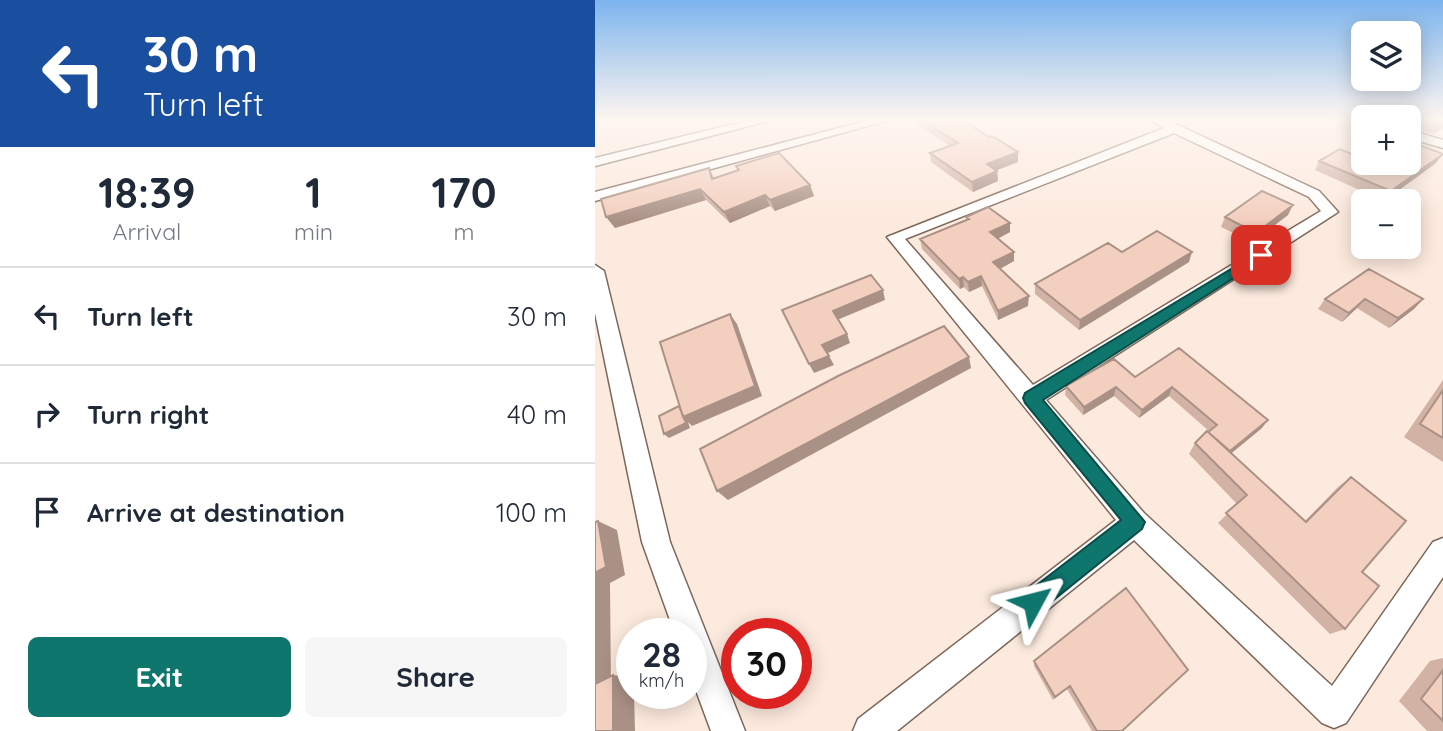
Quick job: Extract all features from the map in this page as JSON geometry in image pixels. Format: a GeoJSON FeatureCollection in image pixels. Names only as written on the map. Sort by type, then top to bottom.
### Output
{"type":"FeatureCollection","features":[{"type":"Feature","properties":{"kind":"street"},"geometry":{"type":"LineString","coordinates":[[595,162],[631,153]]}},
{"type":"Feature","properties":{"kind":"street"},"geometry":{"type":"LineString","coordinates":[[595,197],[673,173],[761,153]]}},
{"type":"Feature","properties":{"kind":"street"},"geometry":{"type":"LineString","coordinates":[[1095,153],[895,237],[1135,522],[1334,711],[1443,552]]}},
{"type":"Feature","properties":{"kind":"street"},"geometry":{"type":"LineString","coordinates":[[1031,398],[1330,212],[1314,194],[1226,153]]}},
{"type":"Feature","properties":{"kind":"street"},"geometry":{"type":"LineString","coordinates":[[595,271],[603,340],[656,542],[685,618]]}},
{"type":"Feature","properties":{"kind":"street"},"geometry":{"type":"LineString","coordinates":[[870,731],[1135,522]]}},
{"type":"Feature","properties":{"kind":"street"},"geometry":{"type":"LineString","coordinates":[[707,676],[728,731]]}},
{"type":"Feature","properties":{"kind":"building"},"geometry":{"type":"Polygon","coordinates":[[[779,153],[810,185],[770,200],[765,195],[724,212],[700,189],[606,217],[601,199],[709,168],[712,179],[739,170],[736,166],[779,153]]]}},
{"type":"Feature","properties":{"kind":"building"},"geometry":{"type":"Polygon","coordinates":[[[930,153],[1015,153],[987,164],[997,171],[972,182],[930,153]]]}},
{"type":"Feature","properties":{"kind":"building"},"geometry":{"type":"Polygon","coordinates":[[[1333,153],[1349,153],[1351,174],[1319,161],[1333,153]]]}},
{"type":"Feature","properties":{"kind":"building"},"geometry":{"type":"Polygon","coordinates":[[[1421,153],[1443,154],[1421,170],[1421,153]]]}},
{"type":"Feature","properties":{"kind":"building"},"geometry":{"type":"Polygon","coordinates":[[[1353,175],[1413,175],[1394,189],[1386,189],[1353,175]]]}},
{"type":"Feature","properties":{"kind":"building"},"geometry":{"type":"Polygon","coordinates":[[[1262,191],[1293,205],[1256,233],[1225,217],[1262,191]]]}},
{"type":"Feature","properties":{"kind":"building"},"geometry":{"type":"Polygon","coordinates":[[[988,207],[1010,223],[990,232],[1014,252],[993,262],[1029,296],[998,311],[981,276],[968,282],[963,277],[959,279],[920,239],[969,219],[966,217],[988,207]]]}},
{"type":"Feature","properties":{"kind":"building"},"geometry":{"type":"Polygon","coordinates":[[[1157,231],[1192,252],[1080,320],[1035,284],[1108,243],[1122,252],[1157,231]]]}},
{"type":"Feature","properties":{"kind":"building"},"geometry":{"type":"Polygon","coordinates":[[[1369,269],[1423,299],[1398,318],[1365,299],[1349,313],[1325,299],[1369,269]]]}},
{"type":"Feature","properties":{"kind":"building"},"geometry":{"type":"Polygon","coordinates":[[[871,275],[883,290],[833,311],[847,334],[822,345],[829,356],[809,364],[782,310],[871,275]]]}},
{"type":"Feature","properties":{"kind":"building"},"geometry":{"type":"Polygon","coordinates":[[[730,314],[755,386],[683,417],[660,342],[730,314]]]}},
{"type":"Feature","properties":{"kind":"building"},"geometry":{"type":"Polygon","coordinates":[[[944,326],[969,357],[717,491],[700,449],[838,376],[944,326]]]}},
{"type":"Feature","properties":{"kind":"building"},"geometry":{"type":"Polygon","coordinates":[[[1179,348],[1268,420],[1230,451],[1208,432],[1217,425],[1172,387],[1142,410],[1116,387],[1084,407],[1066,386],[1114,359],[1135,377],[1179,348]]]}},
{"type":"Feature","properties":{"kind":"building"},"geometry":{"type":"Polygon","coordinates":[[[1443,390],[1443,438],[1420,424],[1443,390]]]}},
{"type":"Feature","properties":{"kind":"building"},"geometry":{"type":"Polygon","coordinates":[[[679,406],[686,423],[664,434],[659,416],[679,406]]]}},
{"type":"Feature","properties":{"kind":"building"},"geometry":{"type":"Polygon","coordinates":[[[1207,431],[1306,522],[1351,477],[1406,521],[1362,572],[1379,586],[1345,629],[1226,513],[1247,495],[1195,443],[1207,431]]]}},
{"type":"Feature","properties":{"kind":"building"},"geometry":{"type":"Polygon","coordinates":[[[598,521],[606,567],[595,573],[595,522],[598,521]]]}},
{"type":"Feature","properties":{"kind":"building"},"geometry":{"type":"Polygon","coordinates":[[[1126,588],[1188,670],[1122,731],[1097,731],[1070,686],[1055,697],[1034,661],[1126,588]]]}},
{"type":"Feature","properties":{"kind":"building"},"geometry":{"type":"Polygon","coordinates":[[[1443,670],[1443,721],[1421,699],[1443,670]]]}},
{"type":"Feature","properties":{"kind":"building"},"geometry":{"type":"Polygon","coordinates":[[[613,675],[613,731],[595,731],[595,684],[613,675]]]}},
{"type":"Feature","properties":{"kind":"route"},"geometry":{"type":"LineString","coordinates":[[1033,602],[1135,522],[1031,398],[1261,255]]}}]}
